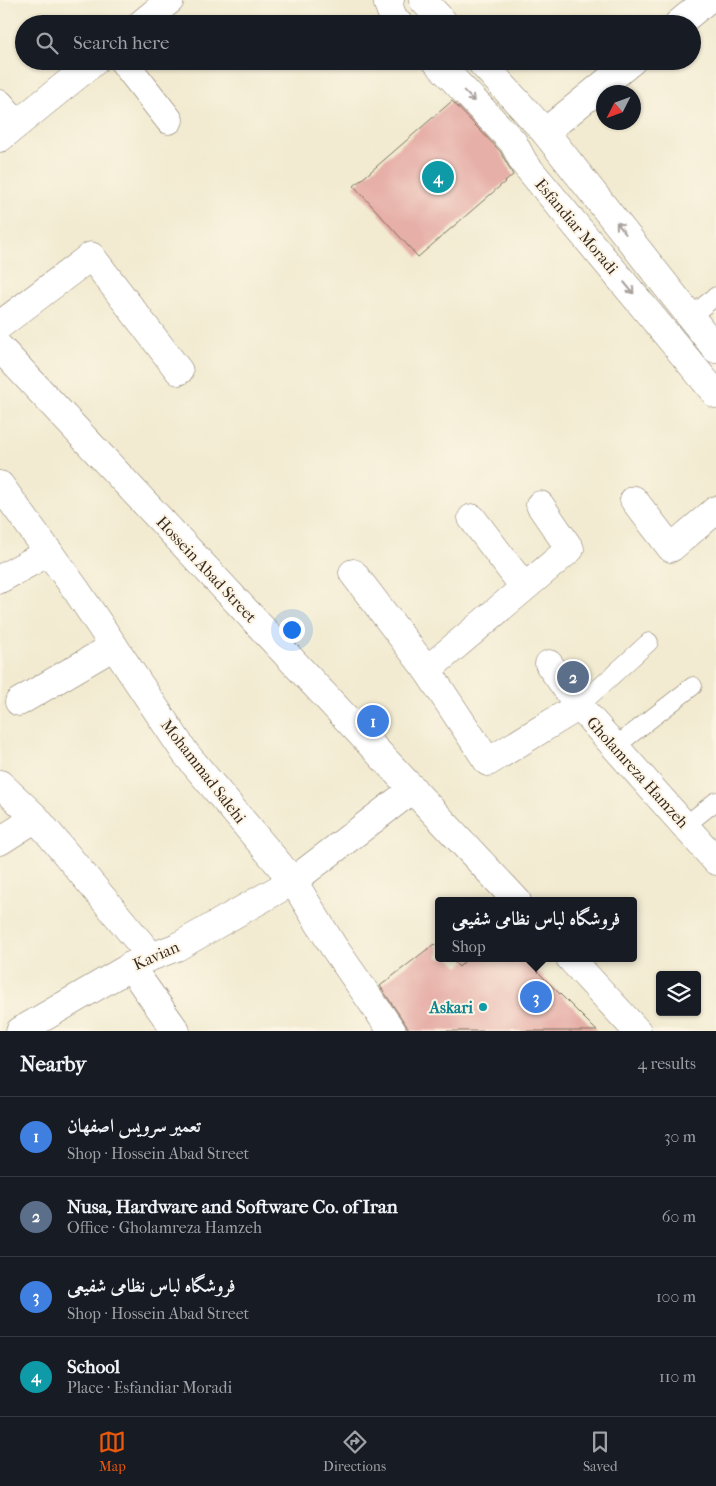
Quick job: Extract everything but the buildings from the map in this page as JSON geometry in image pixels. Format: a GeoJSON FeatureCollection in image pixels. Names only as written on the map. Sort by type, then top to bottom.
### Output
{"type":"FeatureCollection","features":[{"type":"Feature","properties":{"kind":"street"},"geometry":{"type":"LineString","coordinates":[[152,15],[170,0]]}},
{"type":"Feature","properties":{"kind":"street"},"geometry":{"type":"LineString","coordinates":[[390,0],[388,4],[392,15]]}},
{"type":"Feature","properties":{"kind":"street"},"geometry":{"type":"LineString","coordinates":[[423,0],[437,15]]}},
{"type":"Feature","properties":{"kind":"street"},"geometry":{"type":"LineString","coordinates":[[689,15],[707,0],[716,10]]}},
{"type":"Feature","properties":{"kind":"street"},"geometry":{"type":"LineString","coordinates":[[6,122],[82,70]]}},
{"type":"Feature","properties":{"kind":"street"},"geometry":{"type":"LineString","coordinates":[[130,70],[169,120]]}},
{"type":"Feature","properties":{"kind":"street","name":"Esfandiar Moradi"},"geometry":{"type":"LineString","coordinates":[[445,70],[513,142],[524,163],[716,394]]}},
{"type":"Feature","properties":{"kind":"street","name":"Esfandiar Moradi"},"geometry":{"type":"LineString","coordinates":[[488,70],[545,132],[716,349]]}},
{"type":"Feature","properties":{"kind":"street"},"geometry":{"type":"LineString","coordinates":[[545,132],[621,70]]}},
{"type":"Feature","properties":{"kind":"street"},"geometry":{"type":"LineString","coordinates":[[0,325],[91,256],[178,371]]}},
{"type":"Feature","properties":{"kind":"street","name":"Hossein Abad Street"},"geometry":{"type":"LineString","coordinates":[[0,348],[512,897]]}},
{"type":"Feature","properties":{"kind":"street","name":"Mohammad Salehi"},"geometry":{"type":"LineString","coordinates":[[0,485],[114,646],[186,754],[293,882],[333,946],[392,1031]]}},
{"type":"Feature","properties":{"kind":"street"},"geometry":{"type":"LineString","coordinates":[[634,500],[672,548],[716,510]]}},
{"type":"Feature","properties":{"kind":"street"},"geometry":{"type":"LineString","coordinates":[[427,670],[570,549],[540,505]]}},
{"type":"Feature","properties":{"kind":"street"},"geometry":{"type":"LineString","coordinates":[[472,518],[524,587]]}},
{"type":"Feature","properties":{"kind":"street"},"geometry":{"type":"LineString","coordinates":[[0,579],[49,552]]}},
{"type":"Feature","properties":{"kind":"street"},"geometry":{"type":"LineString","coordinates":[[353,573],[427,670],[488,762],[579,706]]}},
{"type":"Feature","properties":{"kind":"street"},"geometry":{"type":"LineString","coordinates":[[19,702],[114,646]]}},
{"type":"Feature","properties":{"kind":"street","name":"Gholamreza Hamzeh"},"geometry":{"type":"LineString","coordinates":[[549,664],[579,706],[716,861]]}},
{"type":"Feature","properties":{"kind":"street"},"geometry":{"type":"LineString","coordinates":[[0,784],[36,818],[141,961],[176,1031]]}},
{"type":"Feature","properties":{"kind":"street","name":"Kavian"},"geometry":{"type":"LineString","coordinates":[[20,1031],[141,961],[177,947],[293,882],[413,789]]}},
{"type":"Feature","properties":{"kind":"street"},"geometry":{"type":"LineString","coordinates":[[0,841],[36,818]]}},
{"type":"Feature","properties":{"kind":"street"},"geometry":{"type":"LineString","coordinates":[[574,962],[637,1031]]}},
{"type":"Feature","properties":{"kind":"lane"},"geometry":{"type":"LineString","coordinates":[[691,316],[716,296]]}},
{"type":"Feature","properties":{"kind":"lane"},"geometry":{"type":"LineString","coordinates":[[579,706],[649,642]]}},
{"type":"Feature","properties":{"kind":"lane"},"geometry":{"type":"LineString","coordinates":[[616,746],[693,686]]}},
{"type":"Feature","properties":{"kind":"lane"},"geometry":{"type":"LineString","coordinates":[[686,825],[716,801]]}},
{"type":"Feature","properties":{"kind":"place","name":"School"},"geometry":{"type":"Point","coordinates":[438,177]}},
{"type":"Feature","properties":{"kind":"place","name":"Nusa, Hardware and Software Co. of Iran"},"geometry":{"type":"Point","coordinates":[573,677]}},
{"type":"Feature","properties":{"kind":"place","name":"تعمیر سرویس اصفهان"},"geometry":{"type":"Point","coordinates":[373,721]}},
{"type":"Feature","properties":{"kind":"place","name":"فروشگاه لباس نظامی شفیعی"},"geometry":{"type":"Point","coordinates":[536,997]}},
{"type":"Feature","properties":{"kind":"place","name":"Askari"},"geometry":{"type":"Point","coordinates":[483,1007]}}]}
